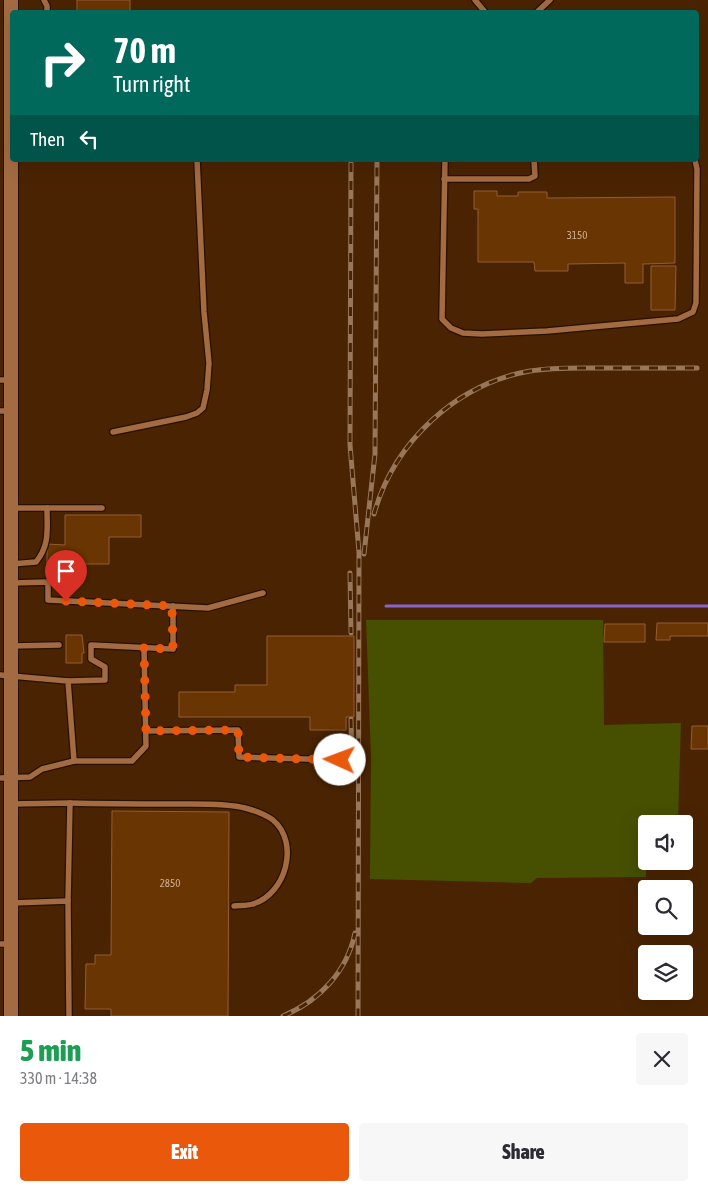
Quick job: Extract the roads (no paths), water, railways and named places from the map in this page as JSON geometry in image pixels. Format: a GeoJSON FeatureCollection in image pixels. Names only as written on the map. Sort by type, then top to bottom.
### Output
{"type":"FeatureCollection","features":[{"type":"Feature","properties":{"kind":"street"},"geometry":{"type":"LineString","coordinates":[[10,86],[8,98],[10,118]]}},
{"type":"Feature","properties":{"kind":"street"},"geometry":{"type":"LineString","coordinates":[[11,162],[6,380],[11,508],[11,646],[6,674],[6,777],[11,804],[11,903],[6,944],[11,1016]]}},
{"type":"Feature","properties":{"kind":"lane"},"geometry":{"type":"LineString","coordinates":[[475,0],[483,10]]}},
{"type":"Feature","properties":{"kind":"lane"},"geometry":{"type":"LineString","coordinates":[[539,10],[550,0]]}},
{"type":"Feature","properties":{"kind":"lane"},"geometry":{"type":"LineString","coordinates":[[113,432],[186,418],[203,408],[207,390],[209,363],[204,312],[197,162]]}},
{"type":"Feature","properties":{"kind":"lane"},"geometry":{"type":"LineString","coordinates":[[445,162],[442,318],[451,328],[463,333],[547,331],[678,318],[693,312],[696,303],[697,169],[695,162]]}},
{"type":"Feature","properties":{"kind":"lane"},"geometry":{"type":"LineString","coordinates":[[444,178],[529,179],[534,176],[534,162]]}},
{"type":"Feature","properties":{"kind":"lane"},"geometry":{"type":"LineString","coordinates":[[11,508],[102,508]]}},
{"type":"Feature","properties":{"kind":"lane"},"geometry":{"type":"LineString","coordinates":[[11,564],[36,562],[43,554],[47,537],[47,508]]}},
{"type":"Feature","properties":{"kind":"lane"},"geometry":{"type":"LineString","coordinates":[[11,583],[48,582],[48,600],[208,608],[263,594]]}},
{"type":"Feature","properties":{"kind":"lane"},"geometry":{"type":"LineString","coordinates":[[6,674],[68,681],[105,680],[104,667],[91,659],[91,645],[173,649],[172,606]]}},
{"type":"Feature","properties":{"kind":"lane"},"geometry":{"type":"LineString","coordinates":[[11,646],[59,645]]}},
{"type":"Feature","properties":{"kind":"lane"},"geometry":{"type":"LineString","coordinates":[[6,777],[30,777],[42,768],[74,761],[132,761],[146,746],[144,648]]}},
{"type":"Feature","properties":{"kind":"lane"},"geometry":{"type":"LineString","coordinates":[[68,681],[74,761]]}},
{"type":"Feature","properties":{"kind":"lane"},"geometry":{"type":"LineString","coordinates":[[146,731],[238,730],[239,757],[340,760]]}},
{"type":"Feature","properties":{"kind":"lane"},"geometry":{"type":"LineString","coordinates":[[69,1016],[68,901],[70,803]]}},
{"type":"Feature","properties":{"kind":"lane"},"geometry":{"type":"LineString","coordinates":[[11,804],[200,804],[244,807],[272,820],[284,834],[287,847],[287,863],[280,882],[269,894],[253,904],[234,906]]}},
{"type":"Feature","properties":{"kind":"lane"},"geometry":{"type":"LineString","coordinates":[[11,903],[68,901]]}},
{"type":"Feature","properties":{"kind":"waterway"},"geometry":{"type":"LineString","coordinates":[[386,606],[708,606]]}},
{"type":"Feature","properties":{"kind":"railway"},"geometry":{"type":"LineString","coordinates":[[364,554],[375,454],[377,162]]}},
{"type":"Feature","properties":{"kind":"railway"},"geometry":{"type":"LineString","coordinates":[[351,163],[350,445],[359,552],[358,1016]]}},
{"type":"Feature","properties":{"kind":"railway"},"geometry":{"type":"LineString","coordinates":[[374,514],[383,488],[396,463],[413,441],[432,420],[453,403],[477,389],[503,378],[530,371],[548,369],[697,368]]}},
{"type":"Feature","properties":{"kind":"railway"},"geometry":{"type":"LineString","coordinates":[[350,573],[351,633]]}},
{"type":"Feature","properties":{"kind":"railway"},"geometry":{"type":"LineString","coordinates":[[351,719],[352,767]]}},
{"type":"Feature","properties":{"kind":"railway"},"geometry":{"type":"LineString","coordinates":[[283,1016],[308,1002],[330,984],[345,960],[355,933]]}}]}
